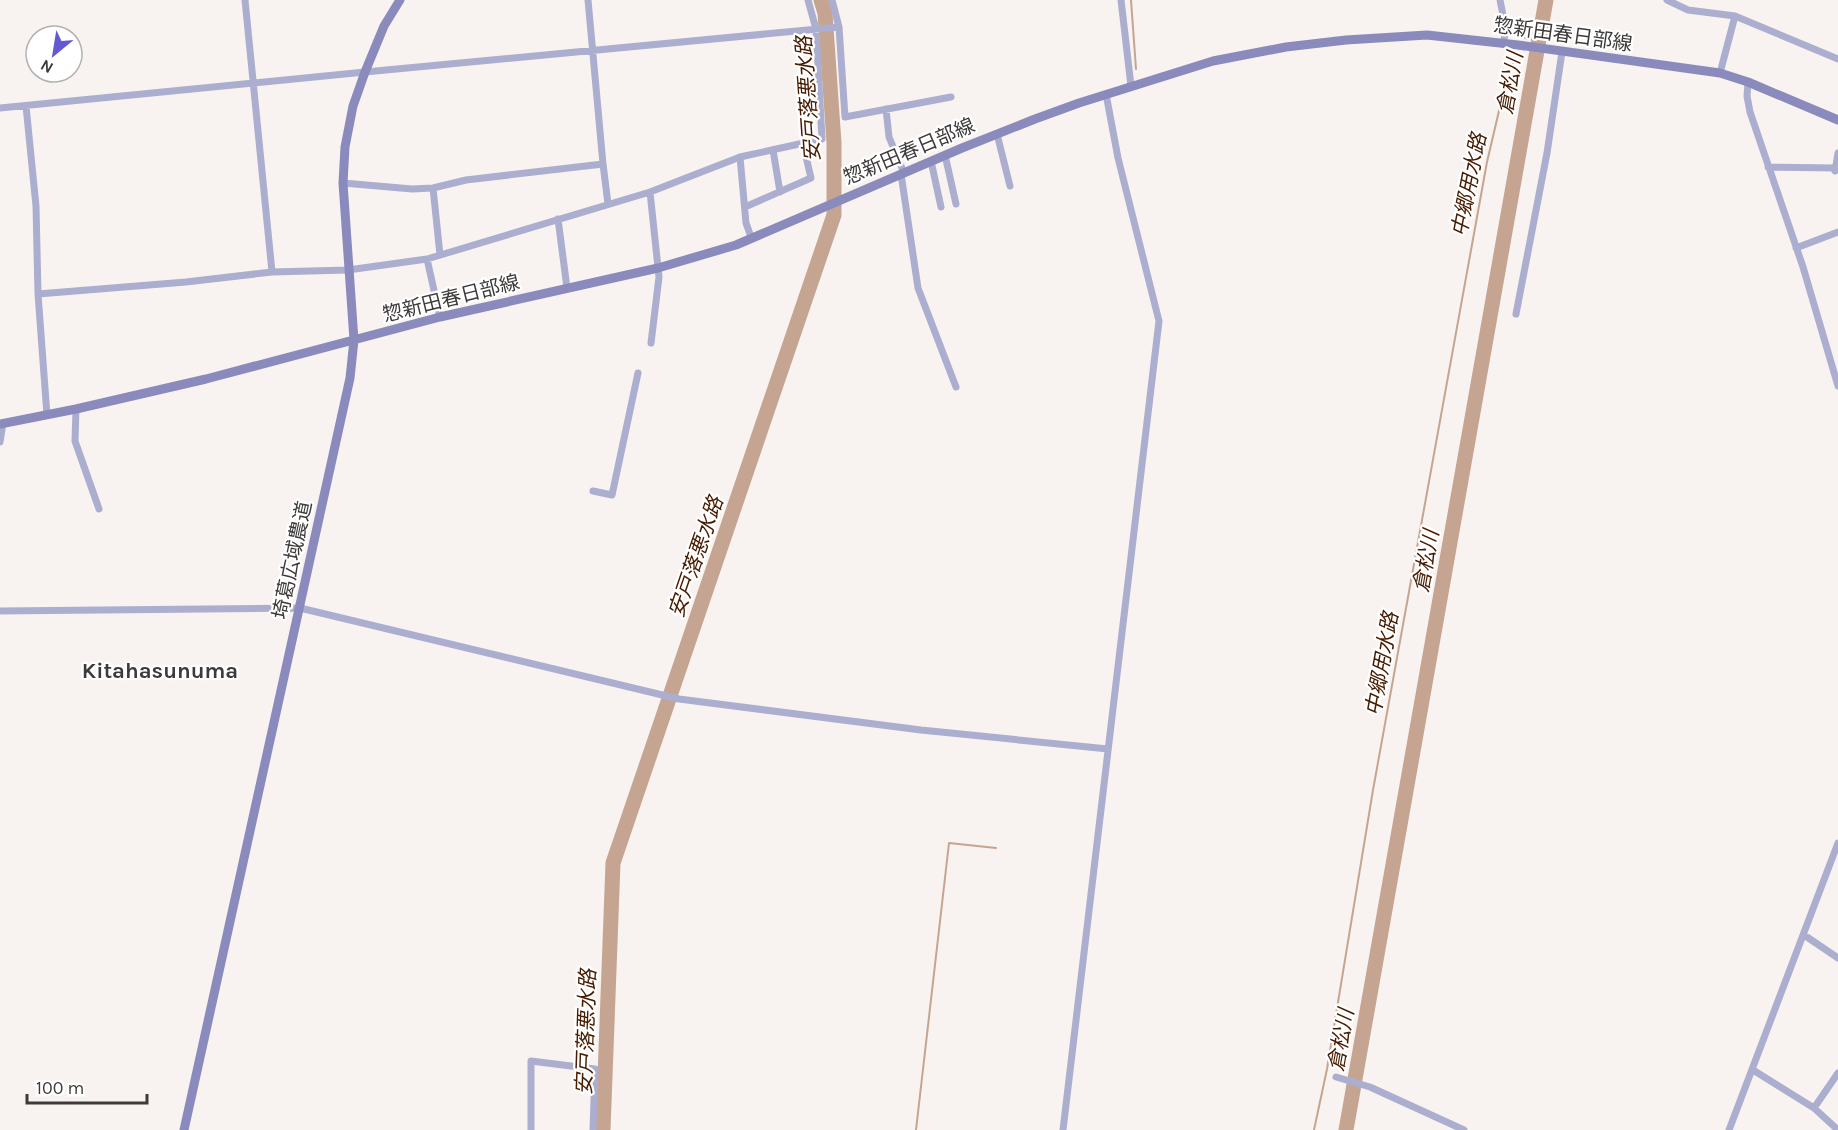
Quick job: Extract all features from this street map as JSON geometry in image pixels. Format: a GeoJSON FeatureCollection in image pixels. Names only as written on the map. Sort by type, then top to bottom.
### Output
{"type":"FeatureCollection","features":[{"type":"Feature","properties":{"kind":"main road","name":"埼葛広域農道"},"geometry":{"type":"LineString","coordinates":[[184,1130],[350,378],[354,340],[343,183],[345,147],[353,106],[364,72],[384,26],[400,0]]}},
{"type":"Feature","properties":{"kind":"main road","name":"惣新田春日部線"},"geometry":{"type":"LineString","coordinates":[[2,424],[206,379],[440,317],[658,268],[736,244],[945,155],[1106,94],[1213,61],[1286,47],[1346,40],[1426,35],[1518,45],[1720,73],[1748,82],[1838,120]]}},
{"type":"Feature","properties":{"kind":"street"},"geometry":{"type":"LineString","coordinates":[[245,0],[272,272]]}},
{"type":"Feature","properties":{"kind":"street"},"geometry":{"type":"LineString","coordinates":[[588,0],[608,204]]}},
{"type":"Feature","properties":{"kind":"street"},"geometry":{"type":"LineString","coordinates":[[38,294],[186,282],[272,272],[348,270],[427,260],[650,192],[740,157],[822,140],[816,29],[808,0]]}},
{"type":"Feature","properties":{"kind":"street"},"geometry":{"type":"LineString","coordinates":[[832,0],[839,27],[845,117],[951,97]]}},
{"type":"Feature","properties":{"kind":"street"},"geometry":{"type":"LineString","coordinates":[[1121,0],[1131,86]]}},
{"type":"Feature","properties":{"kind":"street"},"geometry":{"type":"LineString","coordinates":[[1500,0],[1506,30],[1503,44]]}},
{"type":"Feature","properties":{"kind":"street"},"geometry":{"type":"LineString","coordinates":[[1667,0],[1688,10],[1735,16],[1838,59]]}},
{"type":"Feature","properties":{"kind":"street"},"geometry":{"type":"LineString","coordinates":[[1720,73],[1735,16]]}},
{"type":"Feature","properties":{"kind":"street"},"geometry":{"type":"LineString","coordinates":[[0,108],[839,27]]}},
{"type":"Feature","properties":{"kind":"street"},"geometry":{"type":"LineString","coordinates":[[1516,314],[1547,153],[1562,52]]}},
{"type":"Feature","properties":{"kind":"street"},"geometry":{"type":"LineString","coordinates":[[1748,82],[1747,96],[1750,112],[1796,248],[1838,386]]}},
{"type":"Feature","properties":{"kind":"street"},"geometry":{"type":"LineString","coordinates":[[1063,1130],[1159,321],[1119,158],[1106,94]]}},
{"type":"Feature","properties":{"kind":"street"},"geometry":{"type":"LineString","coordinates":[[26,106],[36,206],[38,294],[46,415]]}},
{"type":"Feature","properties":{"kind":"street"},"geometry":{"type":"LineString","coordinates":[[886,109],[889,137],[903,173],[918,288],[956,387]]}},
{"type":"Feature","properties":{"kind":"street"},"geometry":{"type":"LineString","coordinates":[[997,134],[1010,186]]}},
{"type":"Feature","properties":{"kind":"street"},"geometry":{"type":"LineString","coordinates":[[745,207],[811,178],[804,144]]}},
{"type":"Feature","properties":{"kind":"street"},"geometry":{"type":"LineString","coordinates":[[773,150],[780,192]]}},
{"type":"Feature","properties":{"kind":"street"},"geometry":{"type":"LineString","coordinates":[[1768,167],[1837,169],[1838,153]]}},
{"type":"Feature","properties":{"kind":"street"},"geometry":{"type":"LineString","coordinates":[[945,155],[956,204]]}},
{"type":"Feature","properties":{"kind":"street"},"geometry":{"type":"LineString","coordinates":[[740,157],[746,224],[751,237]]}},
{"type":"Feature","properties":{"kind":"street"},"geometry":{"type":"LineString","coordinates":[[931,161],[941,207]]}},
{"type":"Feature","properties":{"kind":"street"},"geometry":{"type":"LineString","coordinates":[[343,183],[412,189],[433,188],[466,180],[603,164]]}},
{"type":"Feature","properties":{"kind":"street"},"geometry":{"type":"LineString","coordinates":[[433,188],[440,255]]}},
{"type":"Feature","properties":{"kind":"street"},"geometry":{"type":"LineString","coordinates":[[650,192],[659,278],[651,343]]}},
{"type":"Feature","properties":{"kind":"street"},"geometry":{"type":"LineString","coordinates":[[558,219],[567,288]]}},
{"type":"Feature","properties":{"kind":"street"},"geometry":{"type":"LineString","coordinates":[[1796,248],[1838,232]]}},
{"type":"Feature","properties":{"kind":"street"},"geometry":{"type":"LineString","coordinates":[[427,260],[440,317]]}},
{"type":"Feature","properties":{"kind":"street"},"geometry":{"type":"LineString","coordinates":[[593,491],[612,495],[638,374]]}},
{"type":"Feature","properties":{"kind":"street"},"geometry":{"type":"LineString","coordinates":[[76,409],[75,441],[99,509]]}},
{"type":"Feature","properties":{"kind":"street"},"geometry":{"type":"LineString","coordinates":[[0,442],[2,424]]}},
{"type":"Feature","properties":{"kind":"street"},"geometry":{"type":"LineString","coordinates":[[0,611],[300,608],[679,699],[909,729],[1108,749]]}},
{"type":"Feature","properties":{"kind":"street"},"geometry":{"type":"LineString","coordinates":[[1729,1130],[1838,843]]}},
{"type":"Feature","properties":{"kind":"street"},"geometry":{"type":"LineString","coordinates":[[1804,935],[1838,958]]}},
{"type":"Feature","properties":{"kind":"street"},"geometry":{"type":"LineString","coordinates":[[531,1130],[531,1061],[595,1069],[593,1130]]}},
{"type":"Feature","properties":{"kind":"street"},"geometry":{"type":"LineString","coordinates":[[1753,1070],[1815,1108],[1838,1130]]}},
{"type":"Feature","properties":{"kind":"street"},"geometry":{"type":"LineString","coordinates":[[1815,1108],[1838,1073]]}},
{"type":"Feature","properties":{"kind":"street"},"geometry":{"type":"LineString","coordinates":[[1336,1077],[1370,1087],[1464,1130]]}},
{"type":"Feature","properties":{"kind":"waterway","name":"安戸落悪水路"},"geometry":{"type":"LineString","coordinates":[[603,1130],[613,863],[834,215],[834,143],[825,13],[821,0]]}},
{"type":"Feature","properties":{"kind":"waterway"},"geometry":{"type":"LineString","coordinates":[[1131,0],[1136,69]]}},
{"type":"Feature","properties":{"kind":"waterway","name":"倉松川"},"geometry":{"type":"LineString","coordinates":[[1346,1130],[1546,0]]}},
{"type":"Feature","properties":{"kind":"waterway"},"geometry":{"type":"LineString","coordinates":[[1525,38],[1539,41]]}},
{"type":"Feature","properties":{"kind":"waterway","name":"中郷用水路"},"geometry":{"type":"LineString","coordinates":[[1314,1130],[1327,1069],[1373,790],[1487,162],[1506,81],[1513,63]]}},
{"type":"Feature","properties":{"kind":"waterway"},"geometry":{"type":"LineString","coordinates":[[916,1130],[949,843],[996,848]]}},
{"type":"Feature","properties":{"kind":"district","name":"Kitahasunuma"},"geometry":{"type":"Point","coordinates":[160,670]}}]}
